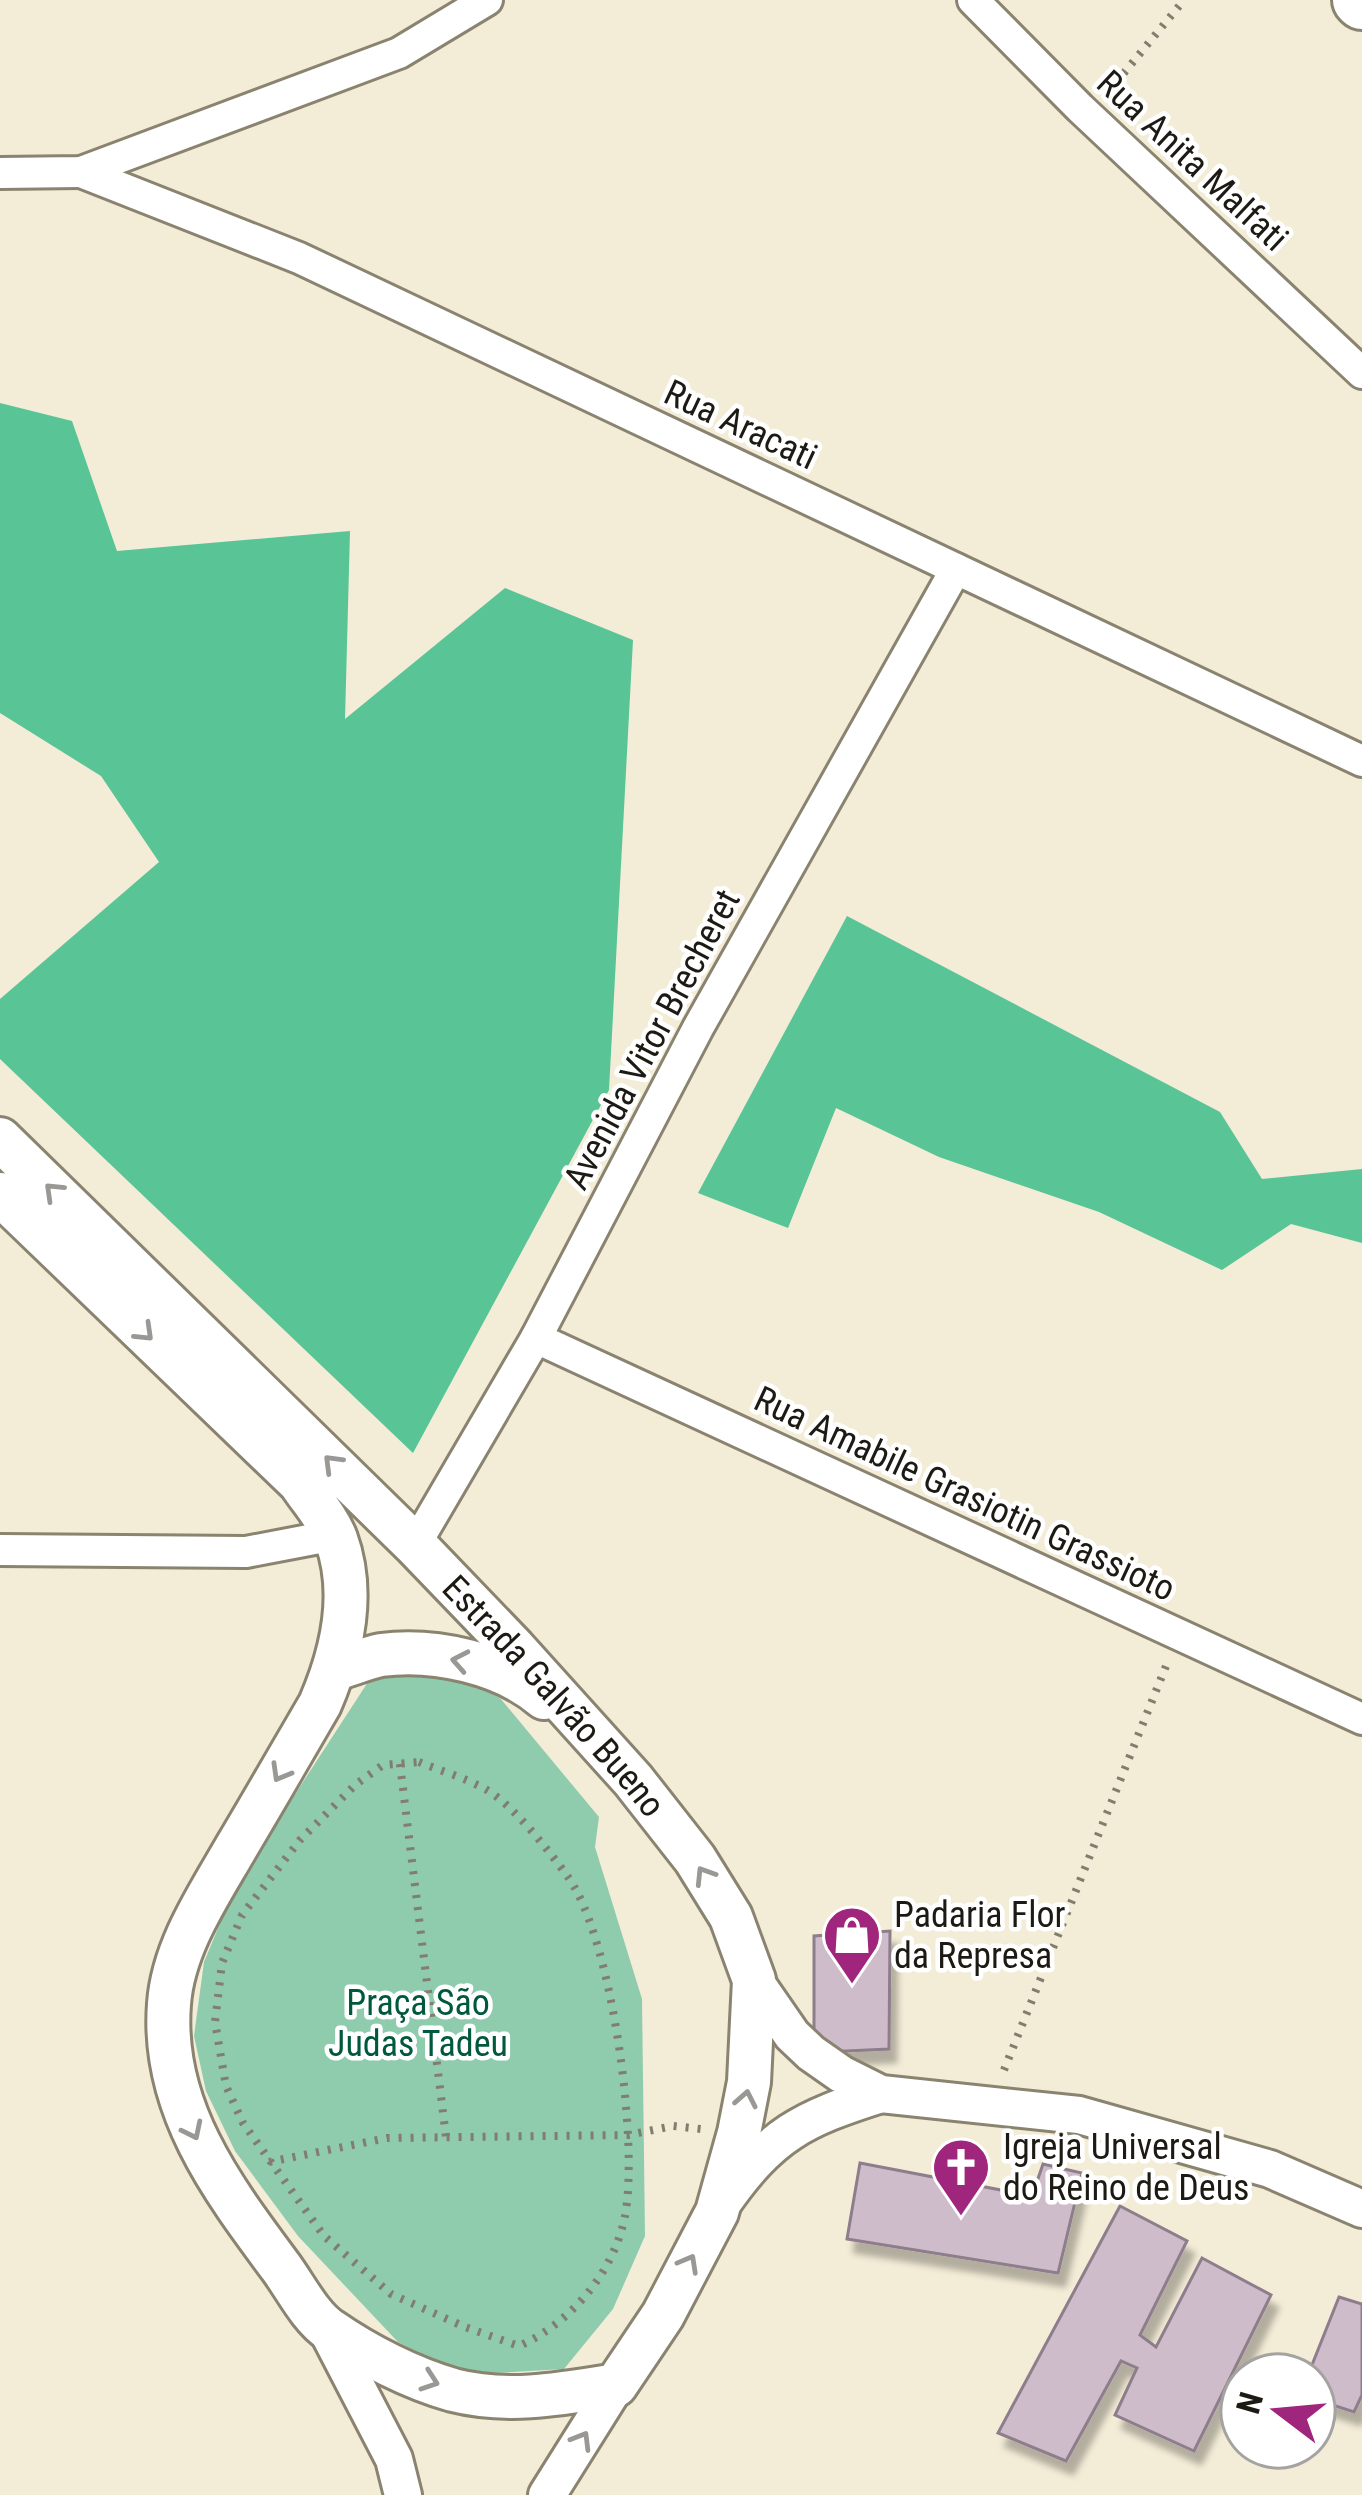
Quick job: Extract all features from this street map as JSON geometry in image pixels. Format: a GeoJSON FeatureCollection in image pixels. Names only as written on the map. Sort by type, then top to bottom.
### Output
{"type":"FeatureCollection","features":[{"type":"Feature","properties":{"kind":"main road","name":"Estrada Galvão Bueno"},"geometry":{"type":"LineString","coordinates":[[0,1138],[416,1545],[514,1648],[633,1780],[694,1858],[730,1918],[754,1980],[749,2082],[739,2133],[717,2212],[663,2315],[616,2385]]}},
{"type":"Feature","properties":{"kind":"main road"},"geometry":{"type":"LineString","coordinates":[[0,1194],[300,1484],[335,1535],[344,1574],[335,1670],[202,1907],[175,1967],[168,2006],[173,2068],[182,2107],[217,2181],[326,2328],[411,2375],[454,2390],[537,2398],[616,2385]]}},
{"type":"Feature","properties":{"kind":"main road"},"geometry":{"type":"LineString","coordinates":[[335,1670],[377,1656],[407,1654],[477,1664],[536,1690],[595,1741]]}},
{"type":"Feature","properties":{"kind":"street"},"geometry":{"type":"LineString","coordinates":[[2,170],[81,172],[399,53],[487,0]]}},
{"type":"Feature","properties":{"kind":"street","name":"Rua Anita Malfati"},"geometry":{"type":"LineString","coordinates":[[973,0],[1080,108],[1362,374]]}},
{"type":"Feature","properties":{"kind":"street","name":"Rua Aracati"},"geometry":{"type":"LineString","coordinates":[[81,172],[299,258],[1362,761]]}},
{"type":"Feature","properties":{"kind":"street","name":"Avenida Vitor Brecheret"},"geometry":{"type":"LineString","coordinates":[[416,1545],[536,1338],[698,1028],[956,569]]}},
{"type":"Feature","properties":{"kind":"street","name":"Rua Amabile Grasiotin Grassioto"},"geometry":{"type":"LineString","coordinates":[[536,1338],[1362,1719]]}},
{"type":"Feature","properties":{"kind":"street"},"geometry":{"type":"LineString","coordinates":[[0,1550],[246,1552],[335,1535]]}},
{"type":"Feature","properties":{"kind":"street"},"geometry":{"type":"LineString","coordinates":[[754,1980],[792,2035],[812,2053],[841,2074],[881,2093],[1079,2115],[1270,2169],[1362,2209]]}},
{"type":"Feature","properties":{"kind":"street"},"geometry":{"type":"LineString","coordinates":[[717,2212],[739,2181],[789,2130],[814,2116],[881,2093]]}},
{"type":"Feature","properties":{"kind":"street"},"geometry":{"type":"LineString","coordinates":[[326,2328],[394,2459],[403,2495]]}},
{"type":"Feature","properties":{"kind":"street","name":"Estrada Galvão Bueno"},"geometry":{"type":"LineString","coordinates":[[548,2495],[616,2385]]}},
{"type":"Feature","properties":{"kind":"path"},"geometry":{"type":"LineString","coordinates":[[1119,80],[1184,0]]}},
{"type":"Feature","properties":{"kind":"path"},"geometry":{"type":"LineString","coordinates":[[990,2105],[1179,1634]]}},
{"type":"Feature","properties":{"kind":"path"},"geometry":{"type":"LineString","coordinates":[[419,1762],[489,1791],[534,1835],[571,1881],[615,2012],[628,2135],[625,2216],[609,2261],[585,2299],[536,2338],[519,2346],[391,2294],[324,2236],[243,2123],[226,2086],[215,2022],[222,1963],[242,1915],[300,1840],[383,1765],[419,1762]]}},
{"type":"Feature","properties":{"kind":"path"},"geometry":{"type":"LineString","coordinates":[[400,1763],[446,2137]]}},
{"type":"Feature","properties":{"kind":"path"},"geometry":{"type":"LineString","coordinates":[[217,2181],[272,2161],[387,2138],[628,2135],[673,2126],[739,2133]]}},
{"type":"Feature","properties":{"kind":"green space"},"geometry":{"type":"Polygon","coordinates":[[[0,403],[72,421],[117,551],[350,531],[345,719],[505,588],[633,640],[609,1090],[413,1453],[0,1059],[0,999],[159,862],[101,776],[0,713],[0,403]]]}},
{"type":"Feature","properties":{"kind":"green space"},"geometry":{"type":"Polygon","coordinates":[[[847,916],[1220,1112],[1262,1179],[1362,1169],[1362,1243],[1291,1224],[1222,1270],[1099,1212],[939,1157],[836,1108],[788,1228],[698,1193],[847,916]]]}},
{"type":"Feature","properties":{"kind":"green space","name":"Praça São Judas Tadeu"},"geometry":{"type":"Polygon","coordinates":[[[398,1667],[442,1668],[500,1698],[599,1817],[595,1847],[642,1999],[645,2236],[613,2309],[564,2369],[462,2375],[398,2342],[298,2236],[235,2151],[206,2091],[194,2036],[204,1962],[236,1885],[368,1682],[398,1667]]]}},
{"type":"Feature","properties":{"kind":"building","name":"Padaria Flor da Represa"},"geometry":{"type":"Polygon","coordinates":[[[890,1931],[889,2049],[824,2052],[814,2036],[814,1936],[890,1931]]]}},
{"type":"Feature","properties":{"kind":"building","name":"Igreja Universal do Reino de Deus"},"geometry":{"type":"Polygon","coordinates":[[[860,2163],[1032,2196],[1043,2164],[1082,2173],[1058,2273],[847,2239],[860,2163]]]}},
{"type":"Feature","properties":{"kind":"building"},"geometry":{"type":"Polygon","coordinates":[[[1120,2206],[1187,2241],[1140,2335],[1156,2347],[1202,2258],[1271,2295],[1243,2351],[1218,2351],[1218,2402],[1194,2451],[1115,2415],[1137,2368],[1121,2361],[1066,2461],[998,2433],[1120,2206]]]}},
{"type":"Feature","properties":{"kind":"building"},"geometry":{"type":"Polygon","coordinates":[[[1339,2297],[1362,2304],[1362,2395],[1354,2412],[1338,2407],[1338,2351],[1318,2351],[1339,2297]]]}},
{"type":"Feature","properties":{"kind":"place","name":"Padaria Flor da Represa"},"geometry":{"type":"Point","coordinates":[852,1986]}},
{"type":"Feature","properties":{"kind":"place","name":"Igreja Universal do Reino de Deus"},"geometry":{"type":"Point","coordinates":[961,2218]}}]}
